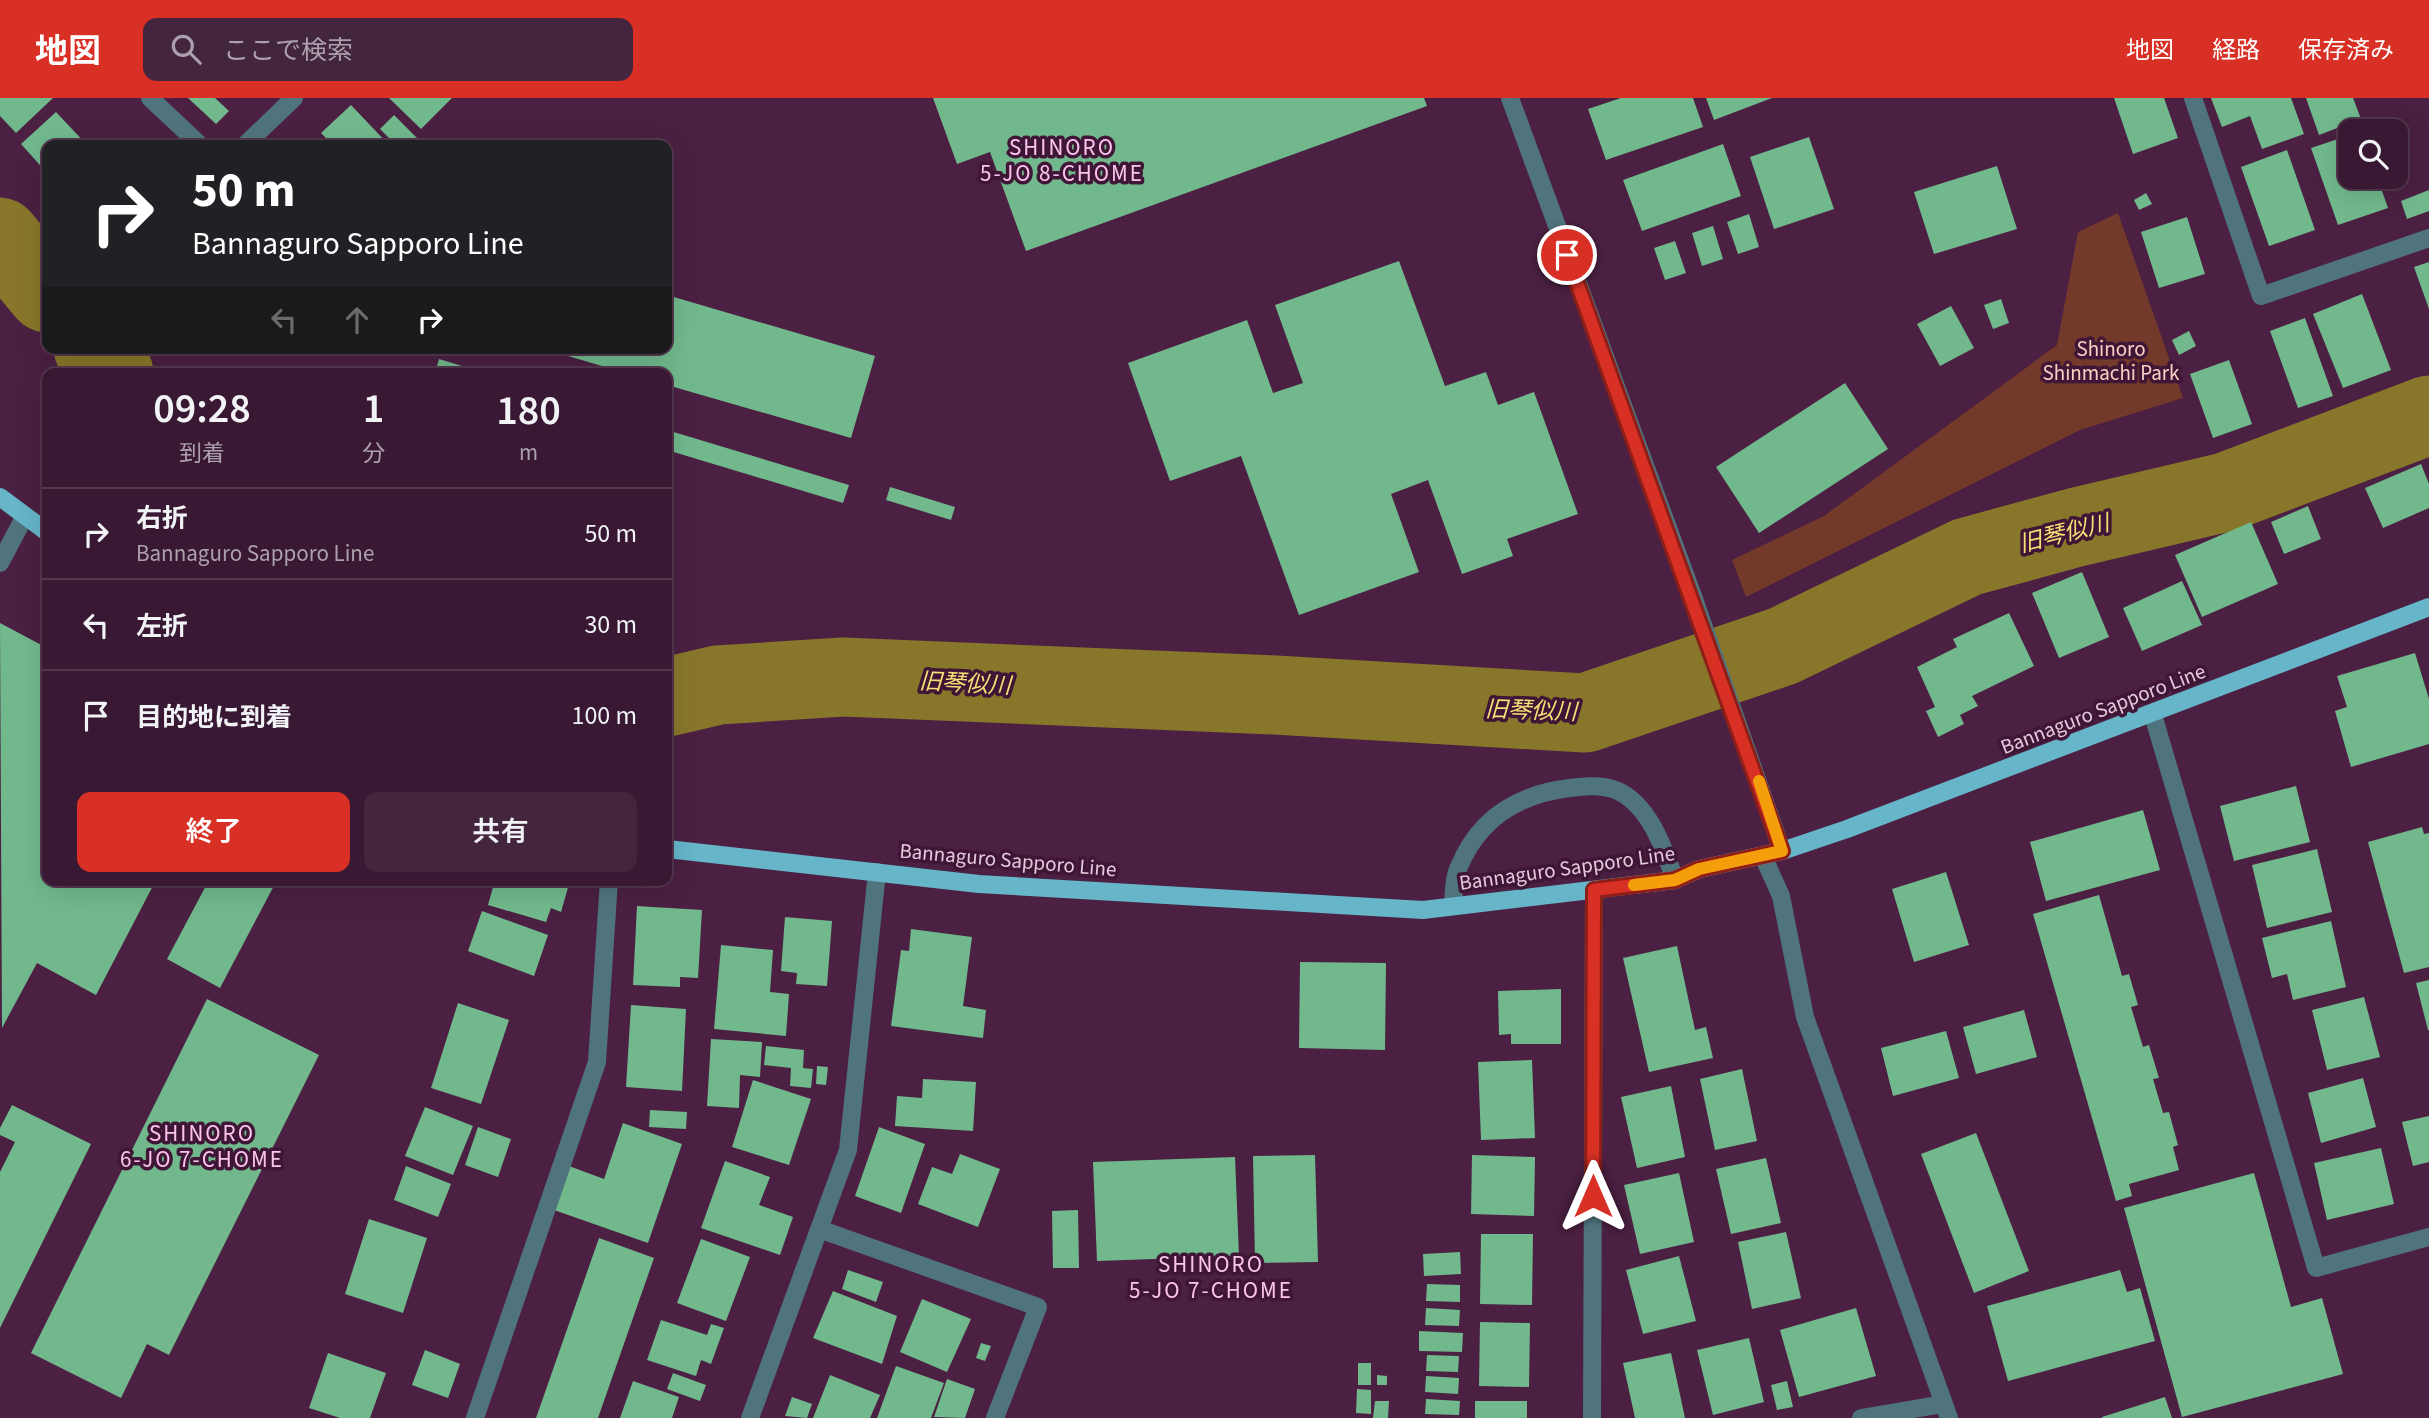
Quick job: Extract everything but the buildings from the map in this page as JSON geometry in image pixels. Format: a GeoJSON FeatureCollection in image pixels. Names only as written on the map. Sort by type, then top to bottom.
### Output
{"type":"FeatureCollection","features":[{"type":"Feature","properties":{"kind":"main road"},"geometry":{"type":"LineString","coordinates":[[0,497],[42,528]]}},
{"type":"Feature","properties":{"kind":"main road","name":"Bannaguro Sapporo Line"},"geometry":{"type":"LineString","coordinates":[[672,850],[993,885],[1423,910],[1675,880],[1699,869],[1782,851],[2153,715],[2429,607]]}},
{"type":"Feature","properties":{"kind":"street"},"geometry":{"type":"LineString","coordinates":[[149,98],[195,140]]}},
{"type":"Feature","properties":{"kind":"street"},"geometry":{"type":"LineString","coordinates":[[250,140],[294,98]]}},
{"type":"Feature","properties":{"kind":"street"},"geometry":{"type":"LineString","coordinates":[[1510,98],[1738,721],[1782,851]]}},
{"type":"Feature","properties":{"kind":"street"},"geometry":{"type":"LineString","coordinates":[[2193,98],[2261,296],[2429,238]]}},
{"type":"Feature","properties":{"kind":"street"},"geometry":{"type":"LineString","coordinates":[[0,563],[25,516]]}},
{"type":"Feature","properties":{"kind":"street"},"geometry":{"type":"LineString","coordinates":[[2153,715],[2316,1268],[2429,1237]]}},
{"type":"Feature","properties":{"kind":"street"},"geometry":{"type":"LineString","coordinates":[[1452,906],[1457,870],[1497,812],[1528,797],[1567,788],[1587,786],[1617,791],[1636,805],[1659,839],[1675,880]]}},
{"type":"Feature","properties":{"kind":"street"},"geometry":{"type":"LineString","coordinates":[[1763,856],[1781,896],[1805,1017],[1946,1411],[1861,1418]]}},
{"type":"Feature","properties":{"kind":"street"},"geometry":{"type":"LineString","coordinates":[[750,1418],[848,1150],[877,872]]}},
{"type":"Feature","properties":{"kind":"street"},"geometry":{"type":"LineString","coordinates":[[475,1418],[597,1062],[609,886]]}},
{"type":"Feature","properties":{"kind":"street"},"geometry":{"type":"LineString","coordinates":[[1592,1418],[1594,890]]}},
{"type":"Feature","properties":{"kind":"street"},"geometry":{"type":"LineString","coordinates":[[819,1229],[1038,1307],[995,1418]]}},
{"type":"Feature","properties":{"kind":"green space","name":"Shinoro Shinmachi Park"},"geometry":{"type":"Polygon","coordinates":[[[2118,213],[2183,398],[2080,430],[1746,597],[1732,560],[1824,516],[2057,345],[2078,232],[2118,213]]]}},
{"type":"Feature","properties":{"kind":"waterway","name":"旧琴似川"},"geometry":{"type":"LineString","coordinates":[[0,237],[42,287]]}},
{"type":"Feature","properties":{"kind":"waterway","name":"旧琴似川"},"geometry":{"type":"LineString","coordinates":[[98,354],[110,368]]}},
{"type":"Feature","properties":{"kind":"waterway","name":"旧琴似川"},"geometry":{"type":"LineString","coordinates":[[672,696],[718,685],[843,677],[1275,695],[1585,713],[1783,646],[1967,557],[2077,527],[2226,492],[2429,415]]}},
{"type":"Feature","properties":{"kind":"slow traffic"},"geometry":{"type":"LineString","coordinates":[[1634,885],[1675,880],[1699,869],[1782,851],[1759,781]]}},
{"type":"Feature","properties":{"kind":"district","name":"SHINORO 5-JO 8-CHOME"},"geometry":{"type":"Point","coordinates":[1062,160]}},
{"type":"Feature","properties":{"kind":"district","name":"SHINORO 6-JO 7-CHOME"},"geometry":{"type":"Point","coordinates":[202,1146]}},
{"type":"Feature","properties":{"kind":"district","name":"SHINORO 5-JO 7-CHOME"},"geometry":{"type":"Point","coordinates":[1211,1277]}},
{"type":"Feature","properties":{"kind":"route"},"geometry":{"type":"LineString","coordinates":[[1567,255],[1693,596],[1782,851],[1699,869],[1675,880],[1594,890],[1593,1196]]}}]}
